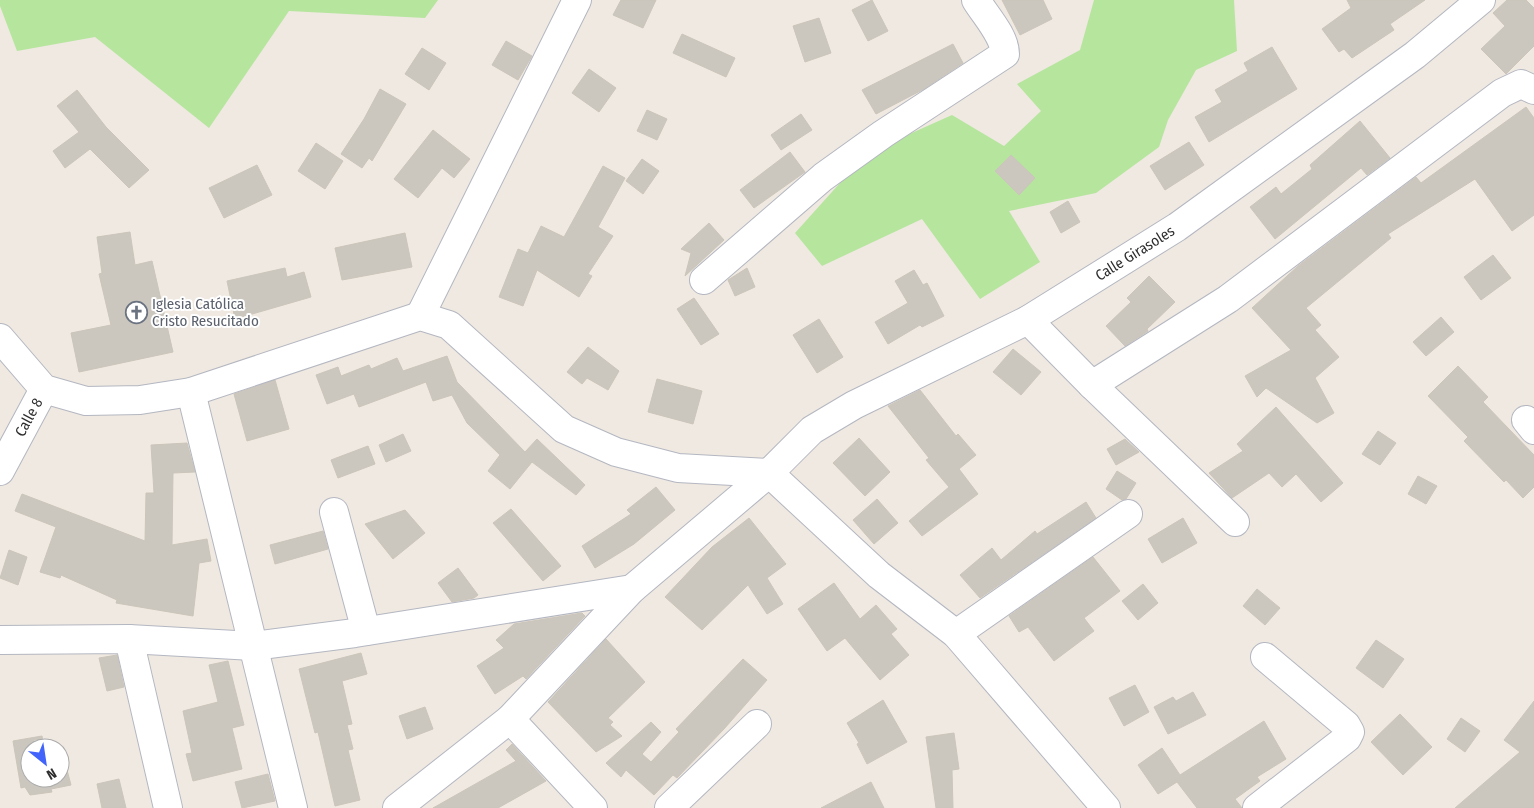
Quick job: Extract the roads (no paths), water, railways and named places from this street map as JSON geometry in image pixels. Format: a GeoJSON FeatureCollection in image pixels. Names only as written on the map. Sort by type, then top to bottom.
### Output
{"type":"FeatureCollection","features":[{"type":"Feature","properties":{"kind":"street"},"geometry":{"type":"LineString","coordinates":[[420,316],[577,0]]}},
{"type":"Feature","properties":{"kind":"street"},"geometry":{"type":"LineString","coordinates":[[704,280],[823,178],[883,134],[1005,54],[1005,47],[1000,37],[976,0]]}},
{"type":"Feature","properties":{"kind":"street","name":"Calle Girasoles"},"geometry":{"type":"LineString","coordinates":[[397,808],[510,719],[632,590],[769,473],[812,430],[854,404],[1028,320],[1177,227],[1415,55],[1481,0]]}},
{"type":"Feature","properties":{"kind":"street"},"geometry":{"type":"LineString","coordinates":[[1092,385],[1228,299],[1502,93],[1522,84],[1534,90]]}},
{"type":"Feature","properties":{"kind":"street"},"geometry":{"type":"LineString","coordinates":[[0,338],[44,389],[86,401],[140,400],[191,392],[420,316],[449,325],[564,429],[616,452],[678,468],[769,473],[878,575],[956,634],[1106,808]]}},
{"type":"Feature","properties":{"kind":"street"},"geometry":{"type":"LineString","coordinates":[[1028,320],[1092,385],[1236,522]]}},
{"type":"Feature","properties":{"kind":"street","name":"Calle 8"},"geometry":{"type":"LineString","coordinates":[[0,471],[44,389]]}},
{"type":"Feature","properties":{"kind":"street"},"geometry":{"type":"LineString","coordinates":[[191,392],[293,808]]}},
{"type":"Feature","properties":{"kind":"street"},"geometry":{"type":"LineString","coordinates":[[334,512],[366,631]]}},
{"type":"Feature","properties":{"kind":"street"},"geometry":{"type":"LineString","coordinates":[[956,634],[1128,514]]}},
{"type":"Feature","properties":{"kind":"street"},"geometry":{"type":"LineString","coordinates":[[0,640],[129,639],[253,646],[366,631],[632,590]]}},
{"type":"Feature","properties":{"kind":"street"},"geometry":{"type":"LineString","coordinates":[[129,639],[168,808]]}},
{"type":"Feature","properties":{"kind":"street"},"geometry":{"type":"LineString","coordinates":[[1257,808],[1347,738],[1350,732],[1346,725],[1265,657]]}},
{"type":"Feature","properties":{"kind":"street"},"geometry":{"type":"LineString","coordinates":[[510,719],[593,808]]}},
{"type":"Feature","properties":{"kind":"street"},"geometry":{"type":"LineString","coordinates":[[669,808],[757,724]]}},
{"type":"Feature","properties":{"kind":"place","name":"Iglesia Católica Cristo Resucitado"},"geometry":{"type":"Point","coordinates":[136,313]}}]}
